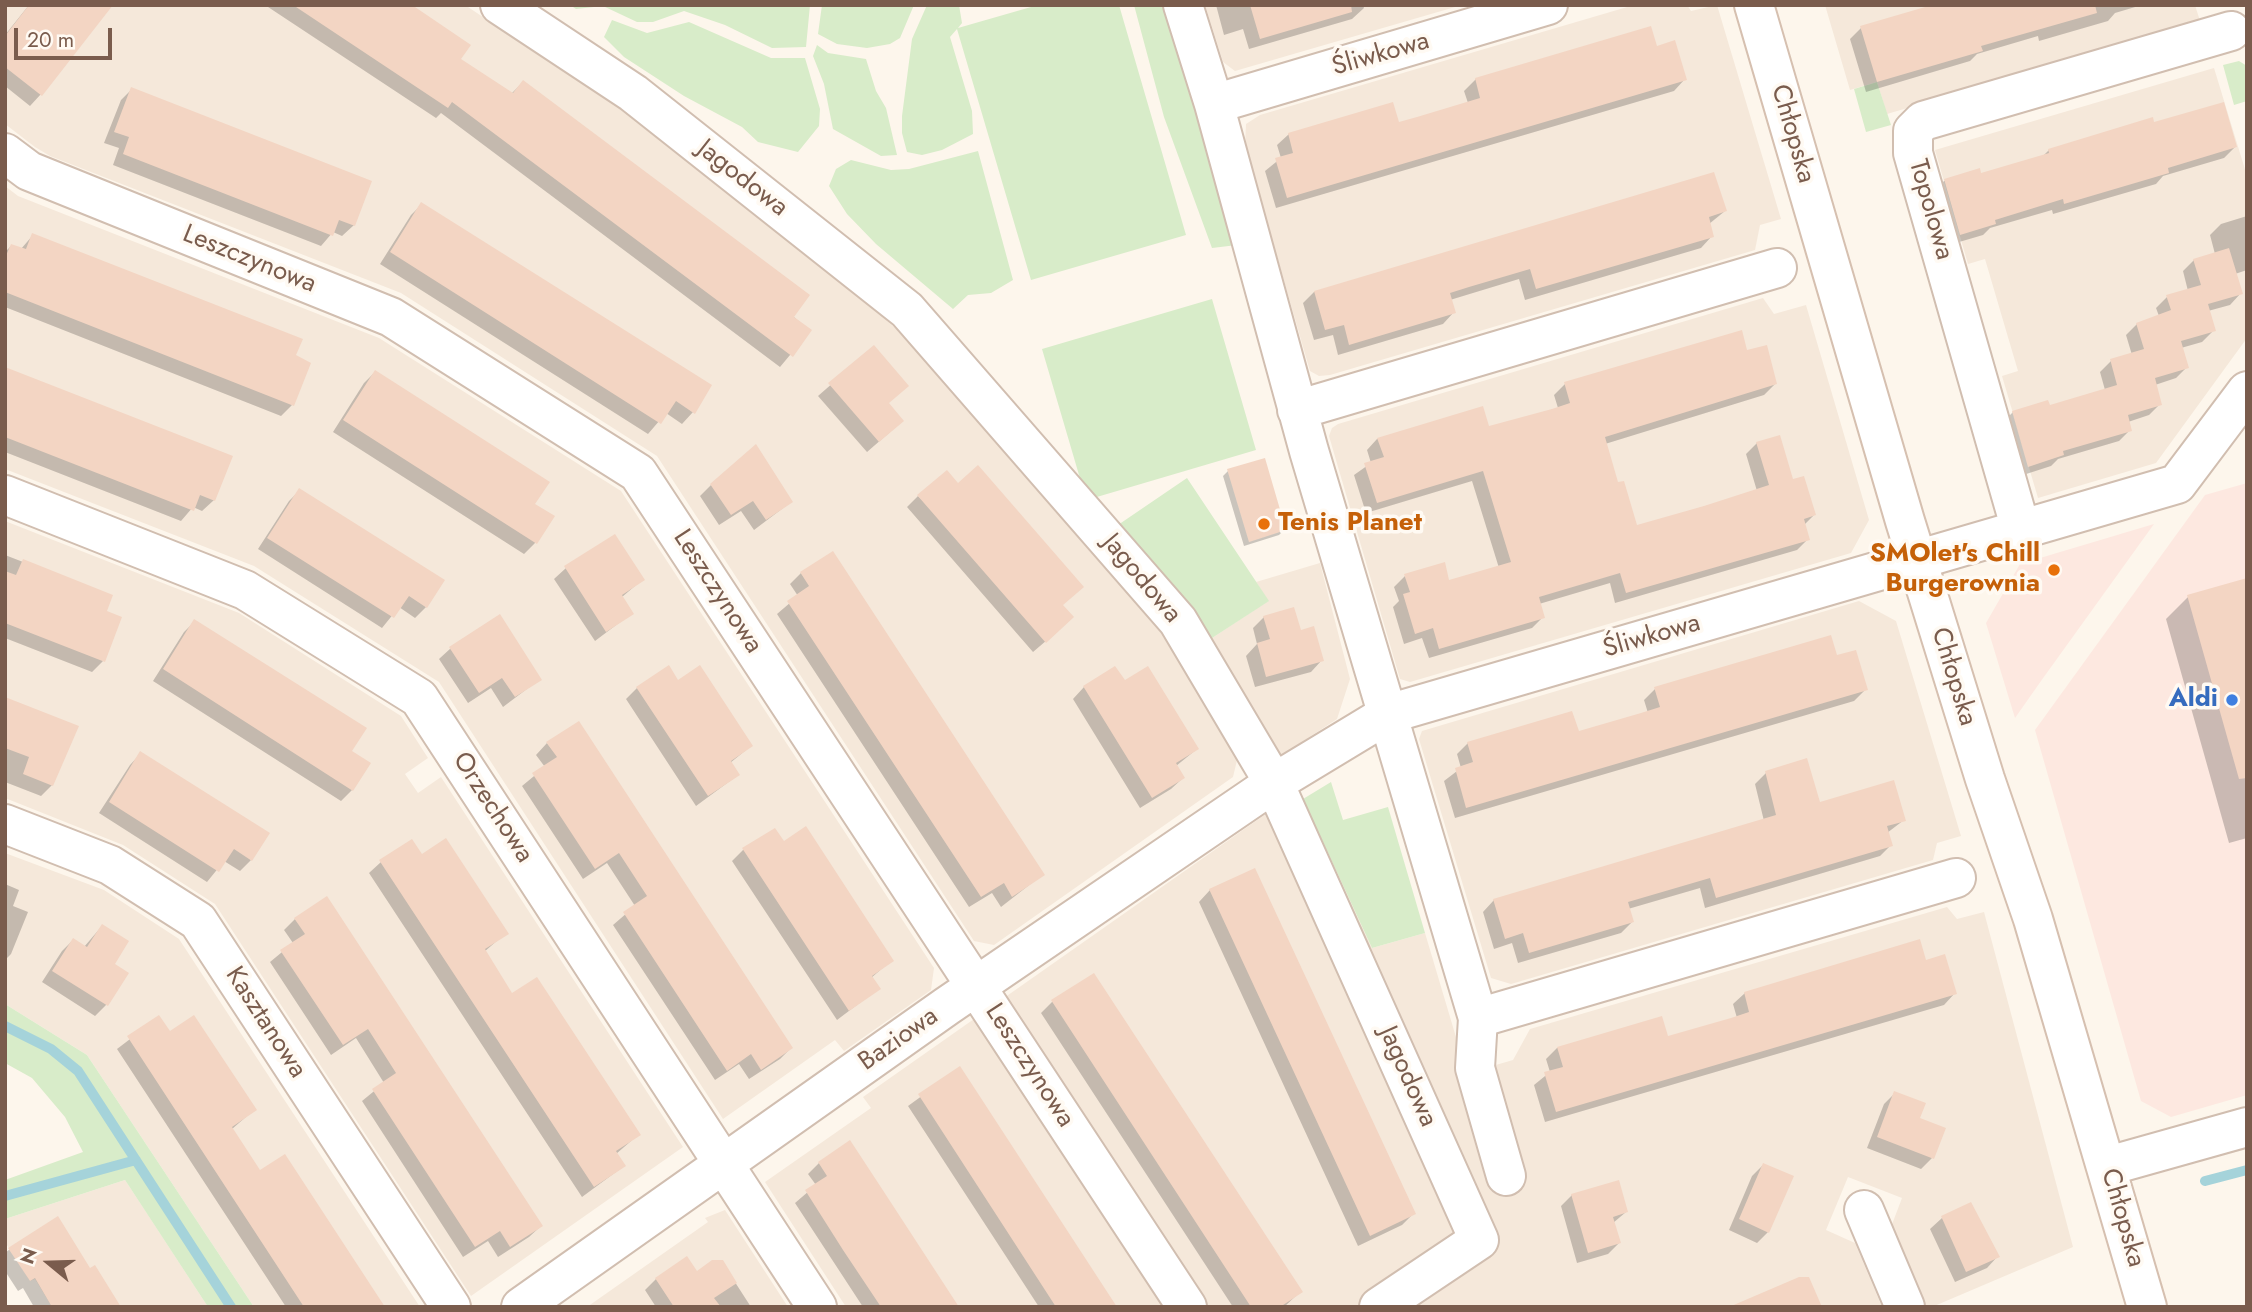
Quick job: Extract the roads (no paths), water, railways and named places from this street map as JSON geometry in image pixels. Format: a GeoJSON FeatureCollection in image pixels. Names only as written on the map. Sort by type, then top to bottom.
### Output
{"type":"FeatureCollection","features":[{"type":"Feature","properties":{"kind":"street","name":"Jagodowa"},"geometry":{"type":"LineString","coordinates":[[500,5],[634,93],[907,310],[1178,621],[1274,783],[1479,1240],[1379,1307]]}},
{"type":"Feature","properties":{"kind":"street"},"geometry":{"type":"LineString","coordinates":[[1183,5],[1214,104],[1297,410],[1478,1018],[1475,1068],[1506,1176]]}},
{"type":"Feature","properties":{"kind":"street","name":"Śliwkowa"},"geometry":{"type":"LineString","coordinates":[[1214,104],[1548,5]]}},
{"type":"Feature","properties":{"kind":"street","name":"Chłopska"},"geometry":{"type":"LineString","coordinates":[[1754,5],[1916,558],[2108,1166],[2147,1307]]}},
{"type":"Feature","properties":{"kind":"street","name":"Topolowa"},"geometry":{"type":"LineString","coordinates":[[2021,530],[1913,153],[1913,131],[1923,121],[2231,31]]}},
{"type":"Feature","properties":{"kind":"street","name":"Leszczynowa"},"geometry":{"type":"LineString","coordinates":[[5,153],[29,171],[391,317],[638,473],[1187,1307]]}},
{"type":"Feature","properties":{"kind":"street"},"geometry":{"type":"LineString","coordinates":[[1297,410],[1777,268]]}},
{"type":"Feature","properties":{"kind":"street"},"geometry":{"type":"LineString","coordinates":[[1916,558],[1962,549],[2177,484],[2247,391]]}},
{"type":"Feature","properties":{"kind":"street","name":"Orzechowa"},"geometry":{"type":"LineString","coordinates":[[5,495],[245,590],[419,698],[817,1307]]}},
{"type":"Feature","properties":{"kind":"street","name":"Śliwkowa"},"geometry":{"type":"LineString","coordinates":[[1388,714],[1916,558]]}},
{"type":"Feature","properties":{"kind":"street","name":"Baziowa"},"geometry":{"type":"LineString","coordinates":[[521,1307],[976,986],[1274,783],[1388,714]]}},
{"type":"Feature","properties":{"kind":"street","name":"Kasztanowa"},"geometry":{"type":"LineString","coordinates":[[5,824],[110,865],[198,921],[451,1307]]}},
{"type":"Feature","properties":{"kind":"street"},"geometry":{"type":"LineString","coordinates":[[1478,1018],[1956,878]]}},
{"type":"Feature","properties":{"kind":"street"},"geometry":{"type":"LineString","coordinates":[[2108,1166],[2247,1128]]}},
{"type":"Feature","properties":{"kind":"street"},"geometry":{"type":"LineString","coordinates":[[1864,1210],[1905,1307]]}},
{"type":"Feature","properties":{"kind":"waterway"},"geometry":{"type":"LineString","coordinates":[[5,1026],[51,1049],[78,1071],[231,1307]]}},
{"type":"Feature","properties":{"kind":"waterway"},"geometry":{"type":"LineString","coordinates":[[5,1196],[136,1160]]}},
{"type":"Feature","properties":{"kind":"waterway"},"geometry":{"type":"LineString","coordinates":[[2205,1181],[2247,1170]]}},
{"type":"Feature","properties":{"kind":"place","name":"Tenis Planet"},"geometry":{"type":"Point","coordinates":[1264,524]}},
{"type":"Feature","properties":{"kind":"place","name":"SMOlet's Chill Burgerownia"},"geometry":{"type":"Point","coordinates":[2054,570]}},
{"type":"Feature","properties":{"kind":"place","name":"Aldi"},"geometry":{"type":"Point","coordinates":[2232,700]}}]}
